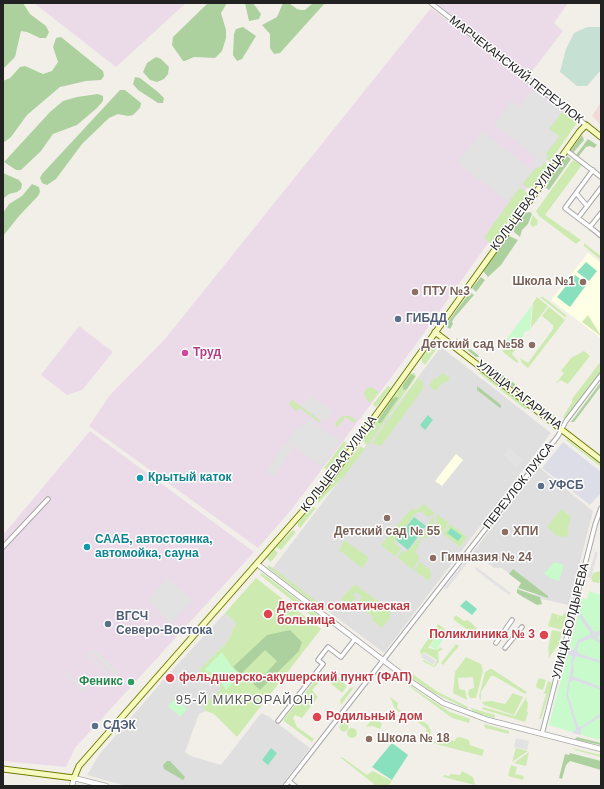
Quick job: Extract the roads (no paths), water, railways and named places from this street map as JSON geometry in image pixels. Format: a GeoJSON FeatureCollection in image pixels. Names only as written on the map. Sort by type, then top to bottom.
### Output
{"type":"FeatureCollection","features":[{"type":"Feature","properties":{"kind":"main road","name":"МАРЧЕКАНСКИЙ ПЕРЕУЛОК"},"geometry":{"type":"LineString","coordinates":[[586,125],[601,137]]}},
{"type":"Feature","properties":{"kind":"main road","name":"КОЛЬЦЕВАЯ УЛИЦА"},"geometry":{"type":"LineString","coordinates":[[74,778],[79,766],[325,486],[566,150],[586,125]]}},
{"type":"Feature","properties":{"kind":"main road","name":"УЛИЦА ГАГАРИНА"},"geometry":{"type":"LineString","coordinates":[[435,332],[601,460]]}},
{"type":"Feature","properties":{"kind":"main road"},"geometry":{"type":"LineString","coordinates":[[3,769],[74,778]]}},
{"type":"Feature","properties":{"kind":"street","name":"МАРЧЕКАНСКИЙ ПЕРЕУЛОК"},"geometry":{"type":"LineString","coordinates":[[431,3],[586,125]]}},
{"type":"Feature","properties":{"kind":"street"},"geometry":{"type":"LineString","coordinates":[[566,150],[601,177]]}},
{"type":"Feature","properties":{"kind":"street"},"geometry":{"type":"LineString","coordinates":[[593,170],[565,208],[601,236]]}},
{"type":"Feature","properties":{"kind":"street"},"geometry":{"type":"LineString","coordinates":[[578,218],[601,188]]}},
{"type":"Feature","properties":{"kind":"street"},"geometry":{"type":"LineString","coordinates":[[576,194],[588,206]]}},
{"type":"Feature","properties":{"kind":"street"},"geometry":{"type":"LineString","coordinates":[[590,227],[601,213]]}},
{"type":"Feature","properties":{"kind":"street","name":"ПЕРЕУЛОК ЛУКСА"},"geometry":{"type":"LineString","coordinates":[[286,786],[562,429],[601,375]]}},
{"type":"Feature","properties":{"kind":"street"},"geometry":{"type":"LineString","coordinates":[[3,547],[48,499]]}},
{"type":"Feature","properties":{"kind":"street","name":"УЛИЦА БОЛДЫРЕВА"},"geometry":{"type":"LineString","coordinates":[[542,734],[595,525],[601,508]]}},
{"type":"Feature","properties":{"kind":"street"},"geometry":{"type":"LineString","coordinates":[[257,564],[383,660],[428,693],[451,707],[488,720],[601,749]]}},
{"type":"Feature","properties":{"kind":"street"},"geometry":{"type":"LineString","coordinates":[[496,643],[512,620]]}},
{"type":"Feature","properties":{"kind":"street"},"geometry":{"type":"LineString","coordinates":[[506,648],[522,627]]}},
{"type":"Feature","properties":{"kind":"street"},"geometry":{"type":"LineString","coordinates":[[278,721],[323,664],[318,660],[328,647],[341,657],[355,639]]}},
{"type":"Feature","properties":{"kind":"street"},"geometry":{"type":"LineString","coordinates":[[74,778],[106,786]]}},
{"type":"Feature","properties":{"kind":"street","name":"КОЛЬЦЕВАЯ УЛИЦА"},"geometry":{"type":"LineString","coordinates":[[72,786],[74,778]]}},
{"type":"Feature","properties":{"kind":"street"},"geometry":{"type":"LineString","coordinates":[[289,781],[294,786]]}},
{"type":"Feature","properties":{"kind":"place","name":"Школа №1"},"geometry":{"type":"Point","coordinates":[583,282]}},
{"type":"Feature","properties":{"kind":"place","name":"ПТУ №3"},"geometry":{"type":"Point","coordinates":[415,292]}},
{"type":"Feature","properties":{"kind":"place","name":"ГИБДД"},"geometry":{"type":"Point","coordinates":[398,319]}},
{"type":"Feature","properties":{"kind":"place","name":"Детский сад №58"},"geometry":{"type":"Point","coordinates":[532,345]}},
{"type":"Feature","properties":{"kind":"place","name":"Труд"},"geometry":{"type":"Point","coordinates":[185,353]}},
{"type":"Feature","properties":{"kind":"place","name":"Крытый каток"},"geometry":{"type":"Point","coordinates":[140,478]}},
{"type":"Feature","properties":{"kind":"place","name":"УФСБ"},"geometry":{"type":"Point","coordinates":[541,486]}},
{"type":"Feature","properties":{"kind":"place","name":"Детский сад № 55"},"geometry":{"type":"Point","coordinates":[387,518]}},
{"type":"Feature","properties":{"kind":"place","name":"ХПИ"},"geometry":{"type":"Point","coordinates":[505,532]}},
{"type":"Feature","properties":{"kind":"place","name":"СААБ, автостоянка, автомойка, сауна"},"geometry":{"type":"Point","coordinates":[87,547]}},
{"type":"Feature","properties":{"kind":"place","name":"Гимназия № 24"},"geometry":{"type":"Point","coordinates":[433,558]}},
{"type":"Feature","properties":{"kind":"place","name":"Детская соматическая больница"},"geometry":{"type":"Point","coordinates":[268,614]}},
{"type":"Feature","properties":{"kind":"place","name":"ВГСЧ Северо-Востока"},"geometry":{"type":"Point","coordinates":[108,624]}},
{"type":"Feature","properties":{"kind":"place","name":"Поликлиника № 3"},"geometry":{"type":"Point","coordinates":[544,635]}},
{"type":"Feature","properties":{"kind":"place","name":"фельдшерско-акушерский пункт (ФАП)"},"geometry":{"type":"Point","coordinates":[170,678]}},
{"type":"Feature","properties":{"kind":"place","name":"Феникс"},"geometry":{"type":"Point","coordinates":[131,682]}},
{"type":"Feature","properties":{"kind":"place","name":"Родильный дом"},"geometry":{"type":"Point","coordinates":[317,717]}},
{"type":"Feature","properties":{"kind":"place","name":"СДЭК"},"geometry":{"type":"Point","coordinates":[95,726]}},
{"type":"Feature","properties":{"kind":"place","name":"Школа № 18"},"geometry":{"type":"Point","coordinates":[369,739]}},
{"type":"Feature","properties":{"kind":"district","name":"95-Й МИКРОРАЙОН"},"geometry":{"type":"Point","coordinates":[245,700]}}]}
